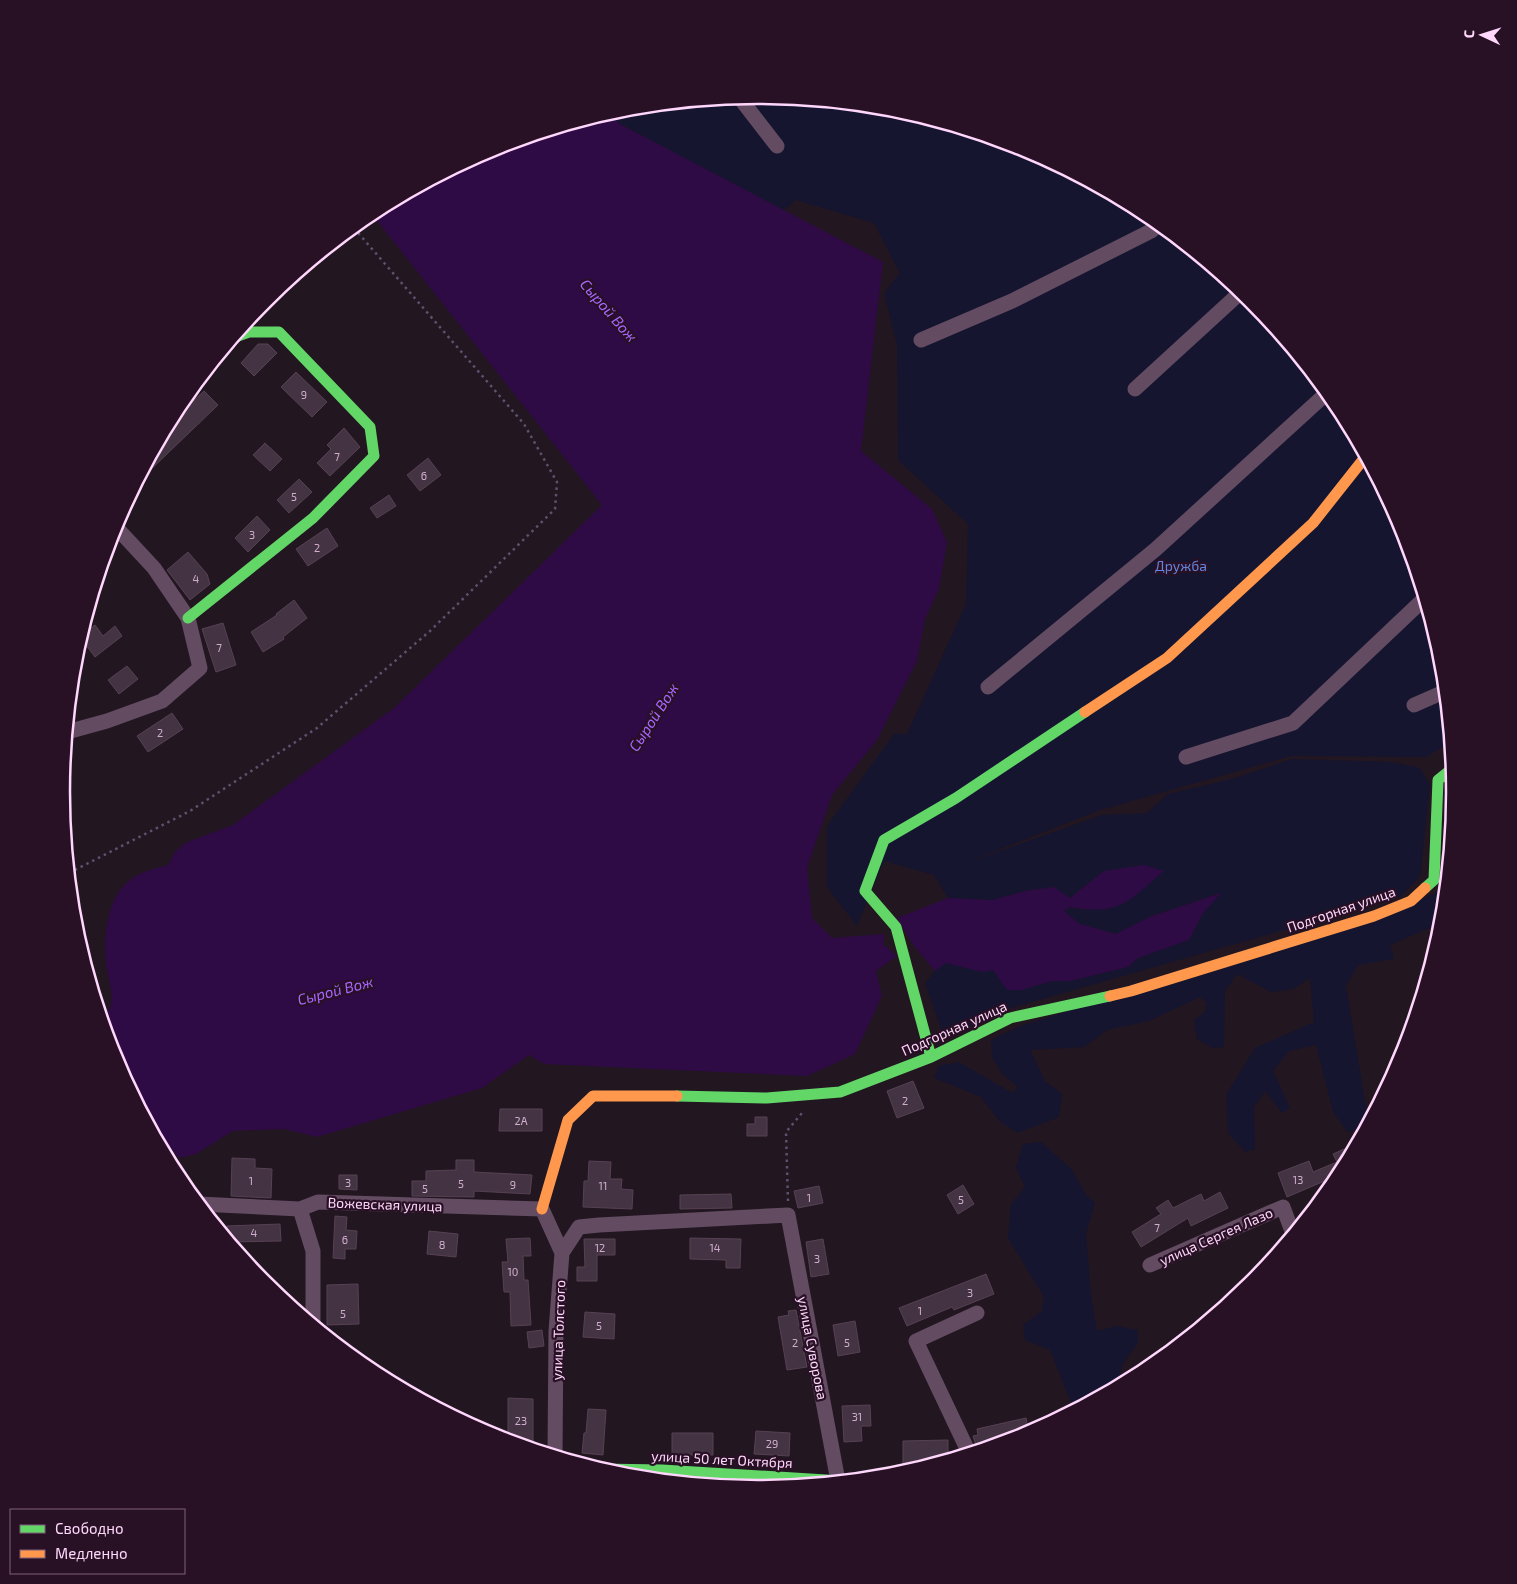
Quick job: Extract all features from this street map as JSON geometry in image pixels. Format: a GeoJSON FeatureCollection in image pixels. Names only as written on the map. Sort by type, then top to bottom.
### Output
{"type":"FeatureCollection","features":[{"type":"Feature","properties":{"kind":"street"},"geometry":{"type":"LineString","coordinates":[[744,104],[777,146]]}},
{"type":"Feature","properties":{"kind":"street"},"geometry":{"type":"LineString","coordinates":[[922,340],[1012,301],[1154,229]]}},
{"type":"Feature","properties":{"kind":"street"},"geometry":{"type":"LineString","coordinates":[[1135,389],[1236,297]]}},
{"type":"Feature","properties":{"kind":"street"},"geometry":{"type":"LineString","coordinates":[[188,618],[313,518],[374,456],[370,427],[279,332],[246,333]]}},
{"type":"Feature","properties":{"kind":"street"},"geometry":{"type":"LineString","coordinates":[[988,687],[1156,549],[1322,397]]}},
{"type":"Feature","properties":{"kind":"street"},"geometry":{"type":"LineString","coordinates":[[931,1057],[896,927],[865,891],[884,840],[956,798],[1167,658],[1313,523],[1362,461]]}},
{"type":"Feature","properties":{"kind":"street"},"geometry":{"type":"LineString","coordinates":[[73,730],[107,721],[162,701],[200,668],[188,618],[154,568],[121,532]]}},
{"type":"Feature","properties":{"kind":"street"},"geometry":{"type":"LineString","coordinates":[[1186,757],[1293,723],[1420,602]]}},
{"type":"Feature","properties":{"kind":"street"},"geometry":{"type":"LineString","coordinates":[[1414,705],[1440,694]]}},
{"type":"Feature","properties":{"kind":"street","name":"Подгорная улица"},"geometry":{"type":"LineString","coordinates":[[542,1209],[568,1120],[593,1096],[656,1095],[767,1098],[840,1092],[931,1057],[1010,1018],[1131,991],[1374,916],[1411,900],[1434,880],[1438,780],[1447,773]]}},
{"type":"Feature","properties":{"kind":"street","name":"Вожевская улица"},"geometry":{"type":"LineString","coordinates":[[207,1204],[300,1209],[318,1202],[542,1209]]}},
{"type":"Feature","properties":{"kind":"street","name":"улица Сергея Лазо"},"geometry":{"type":"LineString","coordinates":[[1150,1265],[1283,1207],[1291,1227]]}},
{"type":"Feature","properties":{"kind":"street"},"geometry":{"type":"LineString","coordinates":[[300,1209],[313,1251],[313,1317]]}},
{"type":"Feature","properties":{"kind":"street","name":"улица Толстого"},"geometry":{"type":"LineString","coordinates":[[542,1209],[562,1252],[556,1331],[555,1449]]}},
{"type":"Feature","properties":{"kind":"street"},"geometry":{"type":"LineString","coordinates":[[562,1252],[579,1227],[788,1216]]}},
{"type":"Feature","properties":{"kind":"street","name":"улица Суворова"},"geometry":{"type":"LineString","coordinates":[[788,1216],[837,1476]]}},
{"type":"Feature","properties":{"kind":"street"},"geometry":{"type":"LineString","coordinates":[[966,1448],[916,1341],[977,1313]]}},
{"type":"Feature","properties":{"kind":"street","name":"улица 50 лет Октября"},"geometry":{"type":"LineString","coordinates":[[639,1470],[786,1479]]}},
{"type":"Feature","properties":{"kind":"path"},"geometry":{"type":"LineString","coordinates":[[75,871],[190,812],[317,728],[430,631],[555,509],[557,482],[524,424],[358,233]]}},
{"type":"Feature","properties":{"kind":"path"},"geometry":{"type":"LineString","coordinates":[[788,1216],[786,1132],[802,1112]]}},
{"type":"Feature","properties":{"kind":"green space","name":"Дружба"},"geometry":{"type":"Polygon","coordinates":[[[758,104],[804,105],[848,109],[937,127],[980,140],[1022,156],[1103,196],[1178,246],[1245,305],[1305,373],[1331,409],[1376,487],[1395,529],[1424,614],[1434,658],[1446,745],[1426,757],[1291,756],[1100,810],[957,866],[1102,815],[1147,813],[1168,794],[1232,779],[1292,759],[1391,762],[1420,768],[1430,785],[1420,876],[1400,897],[1004,1010],[956,1034],[941,1029],[925,983],[935,971],[946,963],[993,970],[1007,989],[1021,990],[1052,981],[1070,981],[1128,967],[1138,958],[1189,940],[1203,913],[1220,893],[1152,916],[1116,934],[1080,924],[1064,911],[1070,907],[1085,910],[1104,871],[1069,898],[1054,887],[1025,891],[992,900],[948,898],[934,875],[884,861],[857,926],[827,887],[827,826],[894,734],[907,734],[966,604],[968,524],[898,460],[897,345],[884,293],[900,273],[874,223],[796,200],[784,210],[618,123],[616,119],[669,109],[713,105],[758,104]]]}},
{"type":"Feature","properties":{"kind":"green space"},"geometry":{"type":"Polygon","coordinates":[[[1447,791],[1444,855],[1444,793],[1447,791]]]}},
{"type":"Feature","properties":{"kind":"green space"},"geometry":{"type":"Polygon","coordinates":[[[1440,891],[1434,926],[1390,945],[1394,959],[1358,965],[1346,986],[1366,1108],[1364,1118],[1359,1129],[1347,1132],[1333,1112],[1316,1045],[1289,1051],[1273,1071],[1290,1108],[1282,1113],[1265,1091],[1254,1107],[1255,1149],[1245,1152],[1228,1133],[1227,1093],[1255,1048],[1314,1022],[1310,978],[1293,989],[1271,992],[1237,974],[1225,991],[1224,1047],[1212,1048],[1197,1039],[1194,1020],[1205,1012],[1207,1003],[1200,997],[1149,1021],[1107,1030],[1084,1047],[1030,1050],[1045,1081],[1062,1094],[1059,1117],[1018,1133],[1000,1122],[981,1097],[934,1078],[939,1066],[959,1062],[1012,1093],[1018,1087],[1002,1074],[992,1057],[991,1040],[1020,1026],[1416,902],[1440,891]]]}},
{"type":"Feature","properties":{"kind":"green space"},"geometry":{"type":"Polygon","coordinates":[[[1041,1142],[1072,1170],[1086,1195],[1095,1203],[1086,1233],[1091,1295],[1097,1331],[1116,1326],[1138,1330],[1138,1343],[1122,1365],[1121,1377],[1072,1404],[1050,1350],[1025,1340],[1023,1325],[1042,1311],[1044,1297],[1008,1238],[1011,1204],[1025,1187],[1016,1168],[1023,1144],[1041,1142]]]}},
{"type":"Feature","properties":{"kind":"water","name":"Сырой Вож"},"geometry":{"type":"Polygon","coordinates":[[[616,119],[618,123],[883,262],[861,451],[932,509],[947,542],[939,589],[925,619],[917,661],[877,740],[832,795],[807,868],[812,918],[832,938],[884,934],[883,944],[897,956],[876,971],[882,996],[855,1054],[807,1076],[544,1064],[529,1055],[482,1088],[317,1137],[284,1129],[233,1131],[196,1154],[179,1158],[169,1148],[141,1097],[122,1055],[107,1012],[110,1008],[111,992],[106,963],[105,942],[108,919],[116,897],[129,881],[138,875],[168,865],[175,852],[185,843],[233,825],[394,708],[602,505],[376,220],[414,196],[495,156],[537,140],[616,119]]]}},
{"type":"Feature","properties":{"kind":"water"},"geometry":{"type":"Polygon","coordinates":[[[1144,865],[1164,871],[1139,893],[1124,903],[1104,909],[1070,907],[1064,911],[1080,924],[1116,934],[1152,916],[1221,893],[1203,913],[1189,940],[1138,958],[1128,967],[1070,981],[1052,981],[1021,990],[1007,990],[993,970],[982,972],[946,963],[935,971],[914,946],[897,918],[948,898],[992,900],[1025,891],[1054,887],[1070,898],[1104,871],[1144,865]]]}},
{"type":"Feature","properties":{"kind":"building"},"geometry":{"type":"Polygon","coordinates":[[[258,344],[268,344],[277,353],[254,376],[241,363],[258,344]]]}},
{"type":"Feature","properties":{"kind":"building"},"geometry":{"type":"Polygon","coordinates":[[[296,372],[327,402],[312,417],[281,387],[296,372]]]}},
{"type":"Feature","properties":{"kind":"building"},"geometry":{"type":"Polygon","coordinates":[[[204,391],[218,405],[150,470],[162,448],[188,406],[204,391]]]}},
{"type":"Feature","properties":{"kind":"building"},"geometry":{"type":"Polygon","coordinates":[[[344,428],[360,447],[330,476],[317,463],[331,449],[327,445],[344,428]]]}},
{"type":"Feature","properties":{"kind":"building"},"geometry":{"type":"Polygon","coordinates":[[[265,443],[282,459],[270,471],[253,455],[265,443]]]}},
{"type":"Feature","properties":{"kind":"building"},"geometry":{"type":"Polygon","coordinates":[[[428,458],[441,475],[420,491],[407,475],[428,458]]]}},
{"type":"Feature","properties":{"kind":"building"},"geometry":{"type":"Polygon","coordinates":[[[299,479],[312,492],[289,513],[277,500],[299,479]]]}},
{"type":"Feature","properties":{"kind":"building"},"geometry":{"type":"Polygon","coordinates":[[[389,495],[396,506],[377,518],[370,508],[389,495]]]}},
{"type":"Feature","properties":{"kind":"building"},"geometry":{"type":"Polygon","coordinates":[[[257,516],[270,530],[248,552],[235,538],[257,516]]]}},
{"type":"Feature","properties":{"kind":"building"},"geometry":{"type":"Polygon","coordinates":[[[327,528],[338,546],[308,566],[296,549],[327,528]]]}},
{"type":"Feature","properties":{"kind":"building"},"geometry":{"type":"Polygon","coordinates":[[[188,552],[207,574],[210,584],[190,600],[167,570],[188,552]]]}},
{"type":"Feature","properties":{"kind":"building"},"geometry":{"type":"Polygon","coordinates":[[[294,600],[307,618],[283,637],[284,639],[263,652],[251,632],[277,615],[294,600]]]}},
{"type":"Feature","properties":{"kind":"building"},"geometry":{"type":"Polygon","coordinates":[[[223,623],[236,665],[216,672],[202,629],[223,623]]]}},
{"type":"Feature","properties":{"kind":"building"},"geometry":{"type":"Polygon","coordinates":[[[95,625],[103,636],[115,626],[122,636],[95,657],[86,645],[90,629],[95,625]]]}},
{"type":"Feature","properties":{"kind":"building"},"geometry":{"type":"Polygon","coordinates":[[[127,666],[138,679],[119,694],[108,680],[127,666]]]}},
{"type":"Feature","properties":{"kind":"building"},"geometry":{"type":"Polygon","coordinates":[[[172,713],[183,729],[148,752],[137,736],[172,713]]]}},
{"type":"Feature","properties":{"kind":"building"},"geometry":{"type":"Polygon","coordinates":[[[913,1081],[924,1108],[897,1118],[887,1091],[913,1081]]]}},
{"type":"Feature","properties":{"kind":"building"},"geometry":{"type":"Polygon","coordinates":[[[500,1109],[542,1109],[542,1131],[499,1131],[500,1109]]]}},
{"type":"Feature","properties":{"kind":"building"},"geometry":{"type":"Polygon","coordinates":[[[755,1117],[767,1117],[767,1136],[747,1136],[747,1124],[755,1124],[755,1117]]]}},
{"type":"Feature","properties":{"kind":"building"},"geometry":{"type":"Polygon","coordinates":[[[1348,1147],[1328,1180],[1287,1197],[1278,1173],[1309,1161],[1313,1172],[1337,1162],[1333,1154],[1348,1147]]]}},
{"type":"Feature","properties":{"kind":"building"},"geometry":{"type":"Polygon","coordinates":[[[232,1158],[255,1159],[255,1168],[272,1169],[271,1198],[231,1196],[232,1158]]]}},
{"type":"Feature","properties":{"kind":"building"},"geometry":{"type":"Polygon","coordinates":[[[456,1160],[474,1160],[474,1172],[532,1175],[530,1194],[474,1191],[474,1197],[412,1196],[412,1181],[426,1181],[426,1171],[456,1170],[456,1160]]]}},
{"type":"Feature","properties":{"kind":"building"},"geometry":{"type":"Polygon","coordinates":[[[589,1161],[611,1162],[610,1179],[622,1179],[621,1189],[633,1190],[632,1209],[583,1207],[584,1181],[588,1181],[589,1161]]]}},
{"type":"Feature","properties":{"kind":"building"},"geometry":{"type":"Polygon","coordinates":[[[339,1175],[357,1175],[357,1190],[339,1189],[339,1175]]]}},
{"type":"Feature","properties":{"kind":"building"},"geometry":{"type":"Polygon","coordinates":[[[963,1185],[974,1204],[958,1214],[947,1195],[963,1185]]]}},
{"type":"Feature","properties":{"kind":"building"},"geometry":{"type":"Polygon","coordinates":[[[819,1186],[823,1203],[798,1208],[794,1191],[819,1186]]]}},
{"type":"Feature","properties":{"kind":"building"},"geometry":{"type":"Polygon","coordinates":[[[1220,1192],[1228,1208],[1191,1226],[1188,1218],[1141,1247],[1132,1232],[1161,1214],[1156,1208],[1168,1200],[1173,1208],[1201,1194],[1204,1201],[1220,1192]]]}},
{"type":"Feature","properties":{"kind":"building"},"geometry":{"type":"Polygon","coordinates":[[[731,1194],[732,1208],[680,1209],[680,1195],[731,1194]]]}},
{"type":"Feature","properties":{"kind":"building"},"geometry":{"type":"Polygon","coordinates":[[[335,1216],[347,1217],[346,1230],[357,1231],[356,1249],[345,1249],[345,1259],[333,1258],[335,1216]]]}},
{"type":"Feature","properties":{"kind":"building"},"geometry":{"type":"Polygon","coordinates":[[[280,1224],[281,1241],[238,1242],[227,1229],[227,1226],[280,1224]]]}},
{"type":"Feature","properties":{"kind":"building"},"geometry":{"type":"Polygon","coordinates":[[[429,1231],[458,1234],[456,1257],[427,1254],[429,1231]]]}},
{"type":"Feature","properties":{"kind":"building"},"geometry":{"type":"Polygon","coordinates":[[[530,1238],[531,1256],[523,1256],[524,1280],[528,1280],[531,1325],[511,1326],[510,1292],[504,1292],[502,1262],[508,1262],[506,1239],[530,1238]]]}},
{"type":"Feature","properties":{"kind":"building"},"geometry":{"type":"Polygon","coordinates":[[[690,1238],[741,1239],[740,1268],[726,1268],[726,1260],[690,1259],[690,1238]]]}},
{"type":"Feature","properties":{"kind":"building"},"geometry":{"type":"Polygon","coordinates":[[[584,1239],[615,1239],[615,1255],[597,1255],[597,1281],[577,1281],[577,1267],[585,1267],[584,1239]]]}},
{"type":"Feature","properties":{"kind":"building"},"geometry":{"type":"Polygon","coordinates":[[[823,1239],[829,1274],[811,1277],[806,1242],[823,1239]]]}},
{"type":"Feature","properties":{"kind":"building"},"geometry":{"type":"Polygon","coordinates":[[[986,1274],[994,1294],[954,1310],[952,1307],[907,1326],[899,1308],[986,1274]]]}},
{"type":"Feature","properties":{"kind":"building"},"geometry":{"type":"Polygon","coordinates":[[[358,1284],[359,1324],[327,1325],[327,1285],[358,1284]]]}},
{"type":"Feature","properties":{"kind":"building"},"geometry":{"type":"Polygon","coordinates":[[[796,1310],[807,1367],[787,1370],[778,1317],[789,1315],[788,1311],[796,1310]]]}},
{"type":"Feature","properties":{"kind":"building"},"geometry":{"type":"Polygon","coordinates":[[[585,1312],[615,1314],[614,1339],[583,1337],[585,1312]]]}},
{"type":"Feature","properties":{"kind":"building"},"geometry":{"type":"Polygon","coordinates":[[[855,1321],[860,1352],[838,1356],[833,1325],[855,1321]]]}},
{"type":"Feature","properties":{"kind":"building"},"geometry":{"type":"Polygon","coordinates":[[[542,1330],[544,1346],[529,1348],[527,1332],[542,1330]]]}},
{"type":"Feature","properties":{"kind":"building"},"geometry":{"type":"Polygon","coordinates":[[[508,1398],[533,1399],[533,1442],[508,1433],[508,1398]]]}},
{"type":"Feature","properties":{"kind":"building"},"geometry":{"type":"Polygon","coordinates":[[[870,1405],[871,1426],[861,1426],[862,1441],[844,1442],[842,1406],[870,1405]]]}},
{"type":"Feature","properties":{"kind":"building"},"geometry":{"type":"Polygon","coordinates":[[[588,1409],[606,1410],[603,1455],[582,1453],[588,1409]]]}},
{"type":"Feature","properties":{"kind":"building"},"geometry":{"type":"Polygon","coordinates":[[[1026,1418],[1027,1425],[976,1445],[973,1436],[978,1435],[977,1429],[1026,1418]]]}},
{"type":"Feature","properties":{"kind":"building"},"geometry":{"type":"Polygon","coordinates":[[[756,1431],[790,1433],[789,1456],[754,1454],[756,1431]]]}},
{"type":"Feature","properties":{"kind":"building"},"geometry":{"type":"Polygon","coordinates":[[[672,1433],[713,1433],[713,1455],[672,1455],[672,1433]]]}},
{"type":"Feature","properties":{"kind":"building"},"geometry":{"type":"Polygon","coordinates":[[[948,1440],[948,1454],[903,1465],[903,1441],[948,1440]]]}},
{"type":"Feature","properties":{"kind":"traffic: fast"},"geometry":{"type":"LineString","coordinates":[[188,618],[313,518],[374,456],[370,427],[279,332],[245,333]]}},
{"type":"Feature","properties":{"kind":"traffic: fast"},"geometry":{"type":"LineString","coordinates":[[931,1057],[896,927],[865,891],[884,840],[956,798],[1085,712]]}},
{"type":"Feature","properties":{"kind":"traffic: fast"},"geometry":{"type":"LineString","coordinates":[[1425,888],[1434,880],[1438,780],[1447,773]]}},
{"type":"Feature","properties":{"kind":"traffic: fast"},"geometry":{"type":"LineString","coordinates":[[677,1096],[767,1098],[840,1092],[931,1057],[1010,1018],[1110,996]]}},
{"type":"Feature","properties":{"kind":"traffic: fast"},"geometry":{"type":"LineString","coordinates":[[639,1470],[806,1479]]}},
{"type":"Feature","properties":{"kind":"traffic: slow"},"geometry":{"type":"LineString","coordinates":[[1085,712],[1167,658],[1313,523],[1362,461]]}},
{"type":"Feature","properties":{"kind":"traffic: slow"},"geometry":{"type":"LineString","coordinates":[[1110,996],[1374,916],[1411,901],[1425,888]]}},
{"type":"Feature","properties":{"kind":"traffic: slow"},"geometry":{"type":"LineString","coordinates":[[542,1209],[568,1120],[593,1096],[677,1096]]}}]}
